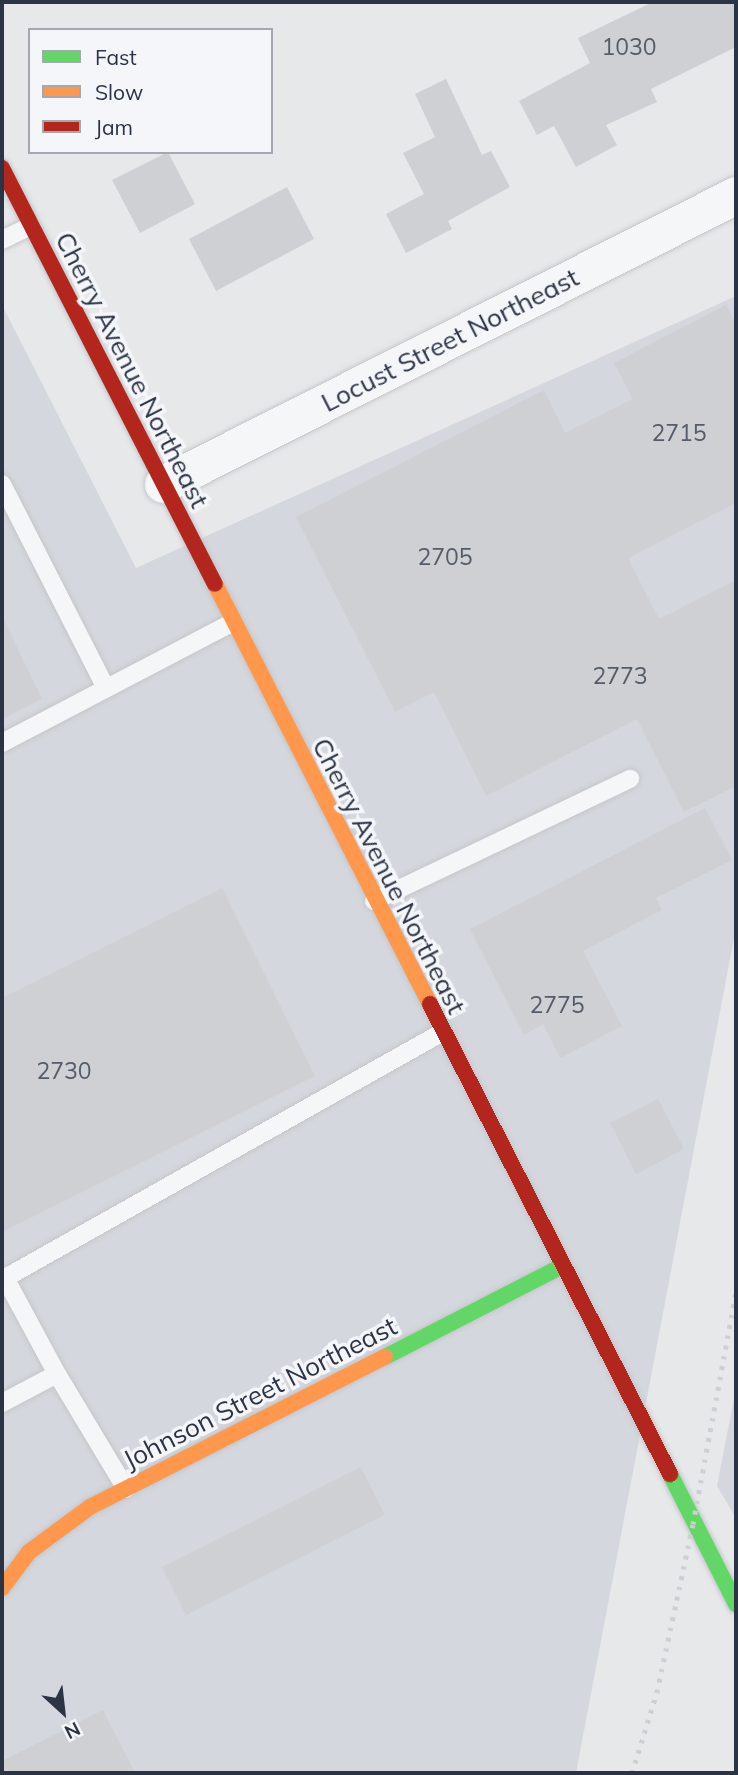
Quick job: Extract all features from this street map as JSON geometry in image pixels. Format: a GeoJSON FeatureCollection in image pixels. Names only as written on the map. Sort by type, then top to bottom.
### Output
{"type":"FeatureCollection","features":[{"type":"Feature","properties":{"kind":"main road","name":"Cherry Avenue Northeast"},"geometry":{"type":"LineString","coordinates":[[2,168],[560,1267],[736,1604]]}},
{"type":"Feature","properties":{"kind":"main road","name":"Johnson Street Northeast"},"geometry":{"type":"LineString","coordinates":[[2,1588],[55,1529],[126,1489],[560,1267]]}},
{"type":"Feature","properties":{"kind":"street","name":"Locust Street Northeast"},"geometry":{"type":"LineString","coordinates":[[163,484],[736,195]]}},
{"type":"Feature","properties":{"kind":"lane"},"geometry":{"type":"LineString","coordinates":[[2,240],[31,226]]}},
{"type":"Feature","properties":{"kind":"lane"},"geometry":{"type":"LineString","coordinates":[[2,484],[106,688]]}},
{"type":"Feature","properties":{"kind":"lane"},"geometry":{"type":"LineString","coordinates":[[2,743],[233,622]]}},
{"type":"Feature","properties":{"kind":"lane"},"geometry":{"type":"LineString","coordinates":[[374,901],[630,779]]}},
{"type":"Feature","properties":{"kind":"lane"},"geometry":{"type":"LineString","coordinates":[[126,1489],[57,1374],[5,1278],[441,1033]]}},
{"type":"Feature","properties":{"kind":"lane"},"geometry":{"type":"LineString","coordinates":[[2,1403],[57,1374]]}},
{"type":"Feature","properties":{"kind":"shaded area"},"geometry":{"type":"Polygon","coordinates":[[[736,296],[736,927],[576,1773],[2,1773],[2,305],[136,568],[736,296]]]}},
{"type":"Feature","properties":{"kind":"shaded area"},"geometry":{"type":"Polygon","coordinates":[[[736,1388],[736,1518],[717,1486],[736,1388]]]}},
{"type":"Feature","properties":{"kind":"building"},"geometry":{"type":"Polygon","coordinates":[[[653,2],[736,2],[736,47],[651,89],[657,102],[606,125],[617,145],[576,167],[554,126],[537,135],[519,101],[590,63],[578,38],[653,2]]]}},
{"type":"Feature","properties":{"kind":"building"},"geometry":{"type":"Polygon","coordinates":[[[446,79],[482,155],[491,151],[510,187],[448,221],[452,229],[406,253],[386,214],[424,194],[403,153],[435,137],[415,94],[446,79]]]}},
{"type":"Feature","properties":{"kind":"building"},"geometry":{"type":"Polygon","coordinates":[[[169,154],[195,204],[140,233],[112,180],[169,154]]]}},
{"type":"Feature","properties":{"kind":"building"},"geometry":{"type":"Polygon","coordinates":[[[287,187],[314,239],[216,291],[189,239],[287,187]]]}},
{"type":"Feature","properties":{"kind":"building"},"geometry":{"type":"Polygon","coordinates":[[[726,305],[736,324],[736,503],[628,558],[659,619],[736,580],[736,786],[684,812],[637,719],[486,796],[434,692],[395,712],[296,517],[544,390],[565,433],[633,399],[614,363],[726,305]]]}},
{"type":"Feature","properties":{"kind":"building"},"geometry":{"type":"Polygon","coordinates":[[[2,616],[42,699],[2,719],[2,616]]]}},
{"type":"Feature","properties":{"kind":"building"},"geometry":{"type":"Polygon","coordinates":[[[705,808],[732,860],[656,898],[662,910],[583,951],[622,1026],[560,1058],[543,1024],[524,1035],[470,929],[705,808]]]}},
{"type":"Feature","properties":{"kind":"building"},"geometry":{"type":"Polygon","coordinates":[[[222,888],[315,1076],[2,1232],[2,998],[222,888]]]}},
{"type":"Feature","properties":{"kind":"building"},"geometry":{"type":"Polygon","coordinates":[[[658,1099],[684,1149],[636,1174],[610,1123],[658,1099]]]}},
{"type":"Feature","properties":{"kind":"building"},"geometry":{"type":"Polygon","coordinates":[[[361,1467],[385,1515],[186,1615],[162,1567],[361,1467]]]}},
{"type":"Feature","properties":{"kind":"building"},"geometry":{"type":"Polygon","coordinates":[[[103,1710],[135,1773],[2,1773],[2,1761],[103,1710]]]}},
{"type":"Feature","properties":{"kind":"railway"},"geometry":{"type":"LineString","coordinates":[[632,1773],[657,1692],[693,1524],[736,1291]]}},
{"type":"Feature","properties":{"kind":"traffic: fast"},"geometry":{"type":"LineString","coordinates":[[385,1357],[560,1267]]}},
{"type":"Feature","properties":{"kind":"traffic: fast"},"geometry":{"type":"LineString","coordinates":[[670,1474],[736,1604]]}},
{"type":"Feature","properties":{"kind":"traffic: slow"},"geometry":{"type":"LineString","coordinates":[[215,584],[430,1004]]}},
{"type":"Feature","properties":{"kind":"traffic: slow"},"geometry":{"type":"LineString","coordinates":[[2,1588],[29,1552],[90,1507],[385,1357]]}},
{"type":"Feature","properties":{"kind":"traffic: jam"},"geometry":{"type":"LineString","coordinates":[[2,168],[215,584]]}},
{"type":"Feature","properties":{"kind":"traffic: jam"},"geometry":{"type":"LineString","coordinates":[[430,1004],[670,1474]]}}]}
